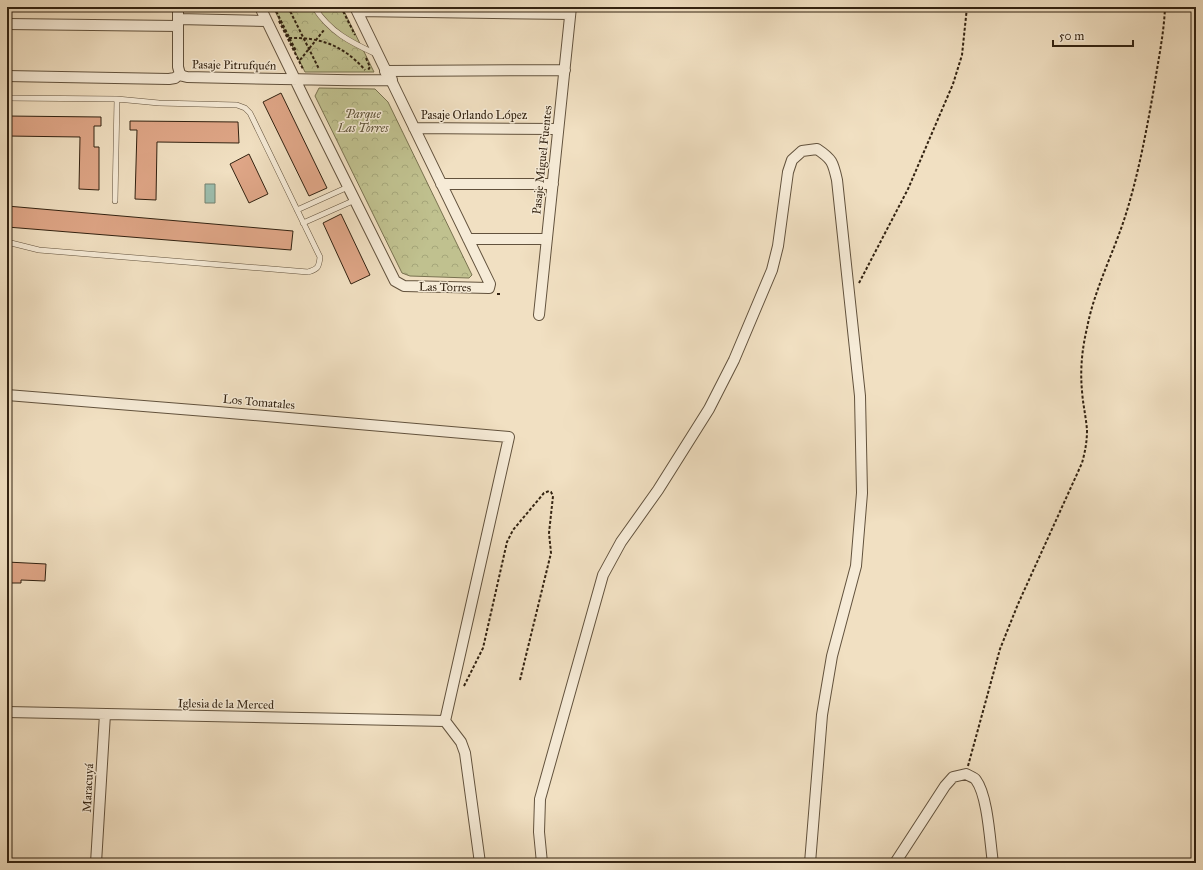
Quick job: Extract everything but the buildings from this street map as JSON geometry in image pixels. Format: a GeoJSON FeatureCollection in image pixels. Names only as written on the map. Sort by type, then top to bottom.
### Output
{"type":"FeatureCollection","features":[{"type":"Feature","properties":{"kind":"street"},"geometry":{"type":"LineString","coordinates":[[178,7],[178,68],[180,74]]}},
{"type":"Feature","properties":{"kind":"street","name":"Las Torres"},"geometry":{"type":"LineString","coordinates":[[260,7],[394,281],[404,286],[489,288],[490,284],[356,9]]}},
{"type":"Feature","properties":{"kind":"street"},"geometry":{"type":"LineString","coordinates":[[356,9],[571,10]]}},
{"type":"Feature","properties":{"kind":"street","name":"Pasaje Miguel Fuentes"},"geometry":{"type":"LineString","coordinates":[[539,315],[571,10]]}},
{"type":"Feature","properties":{"kind":"street"},"geometry":{"type":"LineString","coordinates":[[7,24],[266,21]]}},
{"type":"Feature","properties":{"kind":"street","name":"Pasaje Pitrufquén"},"geometry":{"type":"LineString","coordinates":[[7,76],[168,79],[175,78],[180,74],[187,77],[295,79],[565,70]]}},
{"type":"Feature","properties":{"kind":"street","name":"Pasaje Orlando López"},"geometry":{"type":"LineString","coordinates":[[414,128],[558,129]]}},
{"type":"Feature","properties":{"kind":"street"},"geometry":{"type":"LineString","coordinates":[[542,863],[539,832],[540,799],[603,575],[622,542],[658,490],[709,409],[734,360],[772,270],[778,246],[788,172],[792,160],[802,151],[817,149],[828,156],[834,167],[837,180],[860,396],[862,493],[856,566],[832,656],[822,714],[810,863]]}},
{"type":"Feature","properties":{"kind":"street"},"geometry":{"type":"LineString","coordinates":[[441,184],[553,184]]}},
{"type":"Feature","properties":{"kind":"street"},"geometry":{"type":"LineString","coordinates":[[468,239],[547,239]]}},
{"type":"Feature","properties":{"kind":"street","name":"Los Tomatales"},"geometry":{"type":"LineString","coordinates":[[7,395],[509,437],[445,721]]}},
{"type":"Feature","properties":{"kind":"street","name":"Iglesia de la Merced"},"geometry":{"type":"LineString","coordinates":[[8,714],[105,714],[445,721]]}},
{"type":"Feature","properties":{"kind":"street","name":"Maracuyá"},"geometry":{"type":"LineString","coordinates":[[96,863],[105,714]]}},
{"type":"Feature","properties":{"kind":"street"},"geometry":{"type":"LineString","coordinates":[[445,721],[461,742],[465,753],[480,863]]}},
{"type":"Feature","properties":{"kind":"street"},"geometry":{"type":"LineString","coordinates":[[895,863],[945,786],[953,777],[966,774],[976,779],[982,792],[993,863]]}},
{"type":"Feature","properties":{"kind":"lane"},"geometry":{"type":"LineString","coordinates":[[314,7],[328,25],[341,36],[379,55]]}},
{"type":"Feature","properties":{"kind":"lane"},"geometry":{"type":"LineString","coordinates":[[7,98],[117,99],[159,103],[236,105],[245,108],[250,113],[320,257],[320,263],[317,269],[308,272],[39,250],[7,242]]}},
{"type":"Feature","properties":{"kind":"lane"},"geometry":{"type":"LineString","coordinates":[[115,201],[117,99]]}},
{"type":"Feature","properties":{"kind":"lane"},"geometry":{"type":"LineString","coordinates":[[297,210],[348,187]]}},
{"type":"Feature","properties":{"kind":"lane"},"geometry":{"type":"LineString","coordinates":[[304,224],[354,200]]}},
{"type":"Feature","properties":{"kind":"path"},"geometry":{"type":"LineString","coordinates":[[273,7],[289,38],[305,70],[273,7]]}},
{"type":"Feature","properties":{"kind":"path"},"geometry":{"type":"LineString","coordinates":[[288,7],[319,69],[314,71],[321,72]]}},
{"type":"Feature","properties":{"kind":"path"},"geometry":{"type":"LineString","coordinates":[[341,7],[370,67],[369,70],[358,71],[374,72]]}},
{"type":"Feature","properties":{"kind":"path"},"geometry":{"type":"LineString","coordinates":[[850,300],[908,189],[953,84],[962,55],[967,7]]}},
{"type":"Feature","properties":{"kind":"path"},"geometry":{"type":"LineString","coordinates":[[966,774],[1000,649],[1018,604],[1082,463],[1087,432],[1082,399],[1081,378],[1084,343],[1096,293],[1124,220],[1139,169],[1148,126],[1164,27],[1165,7]]}},
{"type":"Feature","properties":{"kind":"path"},"geometry":{"type":"LineString","coordinates":[[300,60],[328,25]]}},
{"type":"Feature","properties":{"kind":"path"},"geometry":{"type":"LineString","coordinates":[[289,38],[303,38],[332,44],[354,58],[365,70]]}},
{"type":"Feature","properties":{"kind":"path"},"geometry":{"type":"LineString","coordinates":[[496,294],[502,294]]}},
{"type":"Feature","properties":{"kind":"path"},"geometry":{"type":"LineString","coordinates":[[462,690],[483,648],[508,542],[513,530],[544,493],[548,491],[551,492],[553,496],[549,533],[551,554],[520,680]]}},
{"type":"Feature","properties":{"kind":"green space","name":"Parque Las Torres"},"geometry":{"type":"Polygon","coordinates":[[[273,7],[342,7],[374,72],[305,72],[273,7]]]}},
{"type":"Feature","properties":{"kind":"green space","name":"Parque Las Torres"},"geometry":{"type":"Polygon","coordinates":[[[319,88],[375,89],[388,102],[472,275],[469,278],[410,276],[402,273],[315,96],[319,88]]]}},
{"type":"Feature","properties":{"kind":"shaded area"},"geometry":{"type":"Polygon","coordinates":[[[205,184],[215,184],[215,203],[205,203],[205,184]]]}}]}
